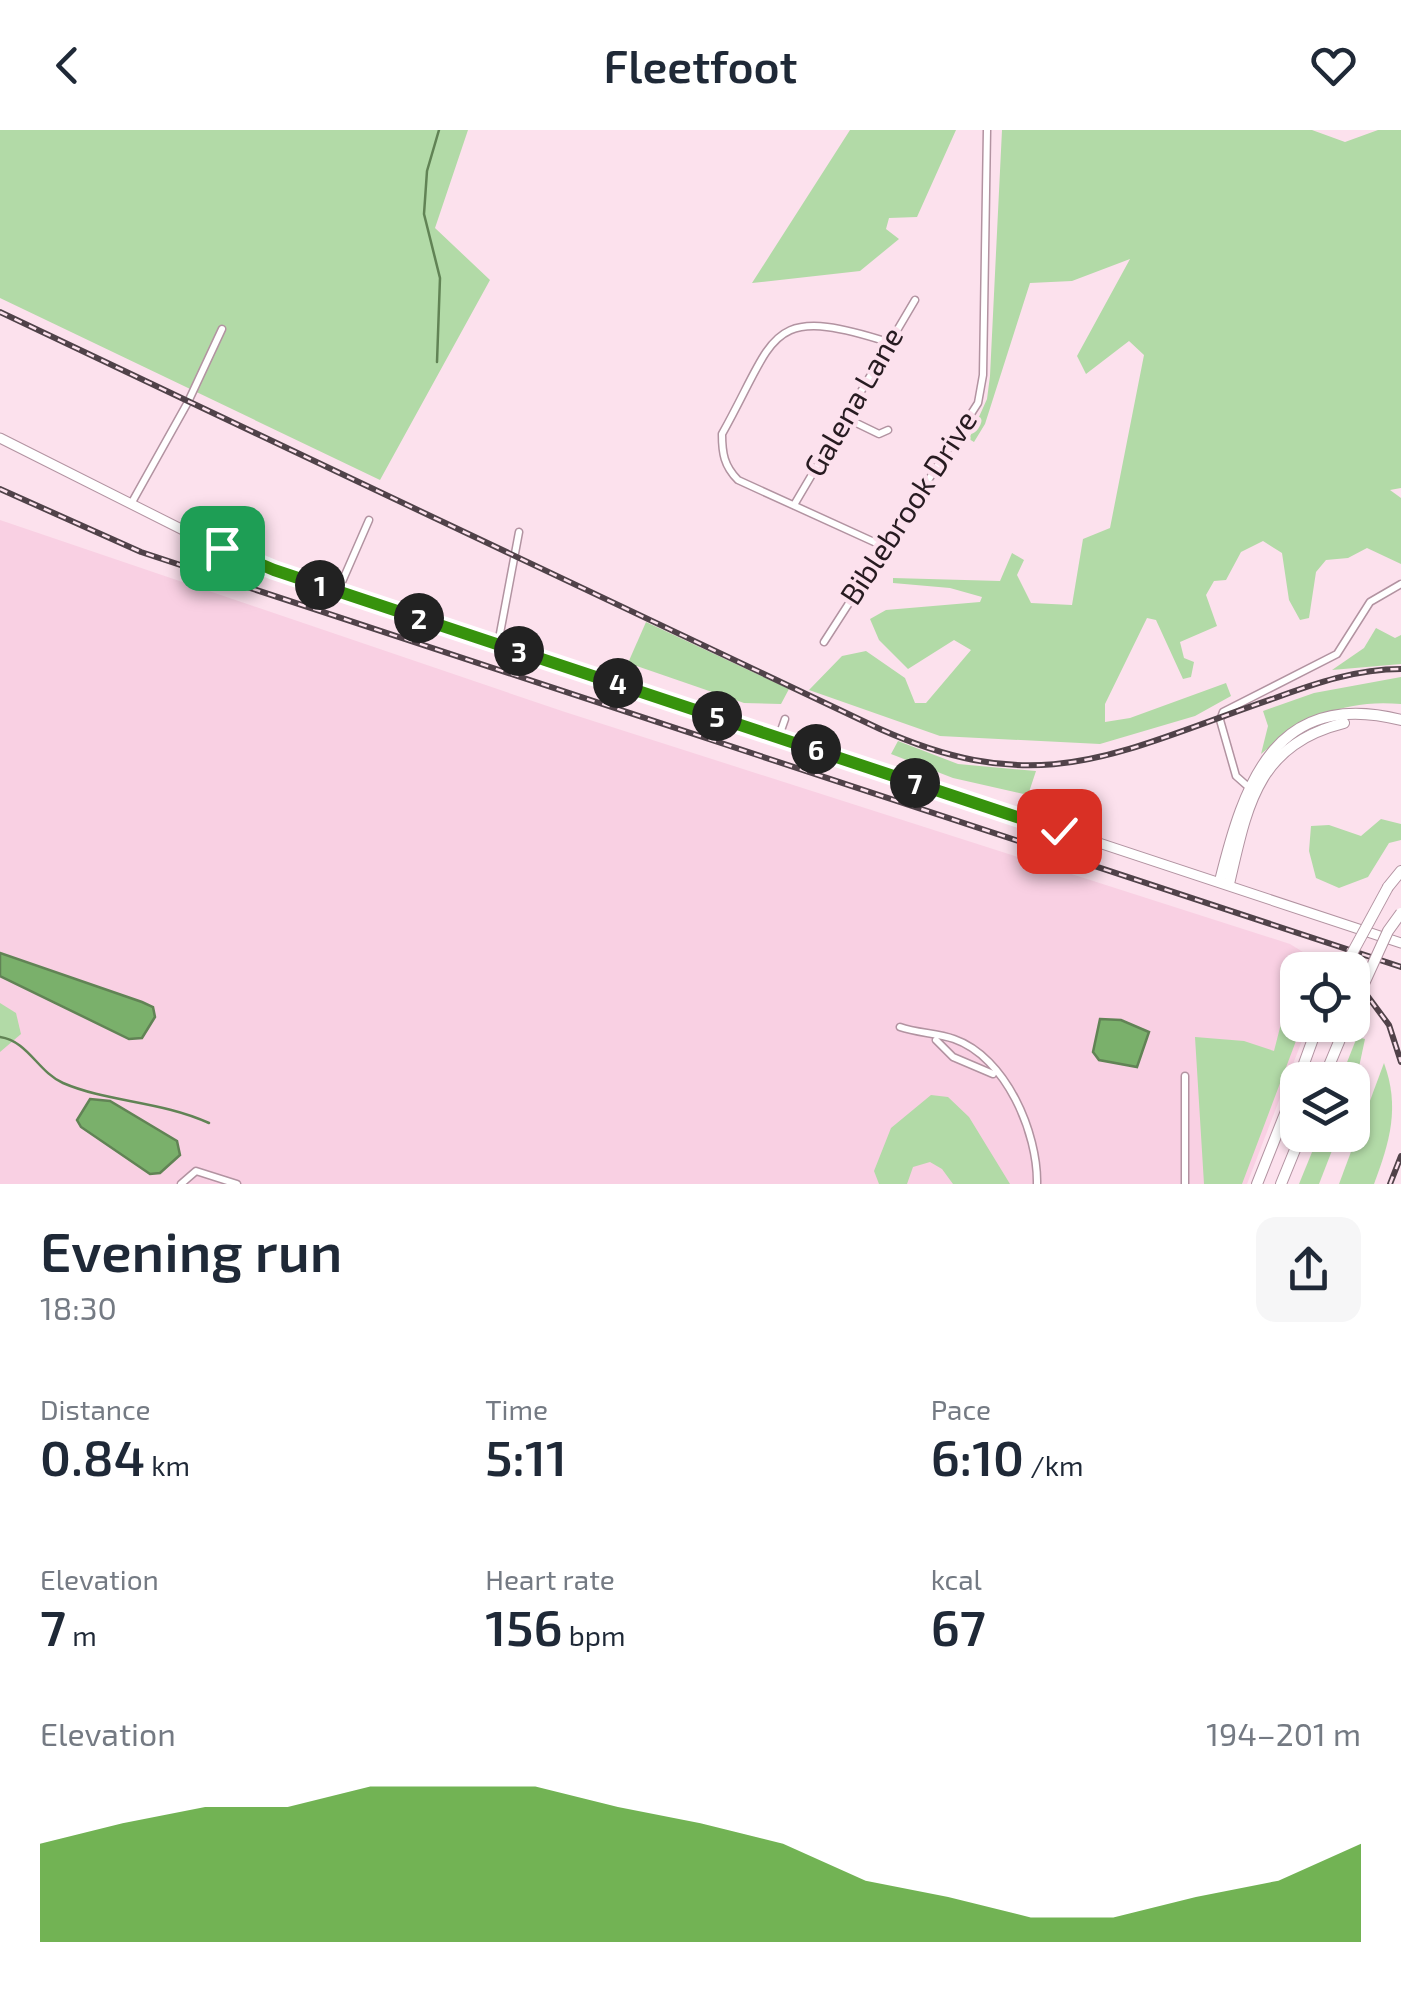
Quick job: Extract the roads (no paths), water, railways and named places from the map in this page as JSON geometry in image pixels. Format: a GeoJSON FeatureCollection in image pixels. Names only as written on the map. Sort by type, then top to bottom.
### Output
{"type":"FeatureCollection","features":[{"type":"Feature","properties":{"kind":"main road"},"geometry":{"type":"LineString","coordinates":[[0,438],[248,560],[1401,943]]}},
{"type":"Feature","properties":{"kind":"main road"},"geometry":{"type":"LineString","coordinates":[[1224,883],[1250,790],[1267,756],[1304,728],[1357,715],[1401,724]]}},
{"type":"Feature","properties":{"kind":"main road"},"geometry":{"type":"LineString","coordinates":[[1353,952],[1401,871]]}},
{"type":"Feature","properties":{"kind":"main road"},"geometry":{"type":"LineString","coordinates":[[1370,970],[1388,930],[1401,914]]}},
{"type":"Feature","properties":{"kind":"main road"},"geometry":{"type":"LineString","coordinates":[[1257,1184],[1280,1126]]}},
{"type":"Feature","properties":{"kind":"main road"},"geometry":{"type":"LineString","coordinates":[[1281,1184],[1294,1152]]}},
{"type":"Feature","properties":{"kind":"street","name":"Biblebrook Drive"},"geometry":{"type":"LineString","coordinates":[[824,642],[965,429],[982,389],[987,130]]}},
{"type":"Feature","properties":{"kind":"street","name":"Galena Lane"},"geometry":{"type":"LineString","coordinates":[[794,505],[916,300]]}},
{"type":"Feature","properties":{"kind":"street"},"geometry":{"type":"LineString","coordinates":[[885,547],[738,480],[727,469],[722,434],[774,339],[790,327],[848,327],[888,342]]}},
{"type":"Feature","properties":{"kind":"street"},"geometry":{"type":"LineString","coordinates":[[130,504],[171,434],[222,329]]}},
{"type":"Feature","properties":{"kind":"street"},"geometry":{"type":"LineString","coordinates":[[846,418],[879,434],[888,430]]}},
{"type":"Feature","properties":{"kind":"street"},"geometry":{"type":"LineString","coordinates":[[338,591],[369,520]]}},
{"type":"Feature","properties":{"kind":"street"},"geometry":{"type":"LineString","coordinates":[[498,644],[519,532]]}},
{"type":"Feature","properties":{"kind":"street"},"geometry":{"type":"LineString","coordinates":[[1250,790],[1232,766],[1220,720],[1222,712],[1336,654],[1370,602],[1401,584]]}},
{"type":"Feature","properties":{"kind":"street"},"geometry":{"type":"LineString","coordinates":[[778,736],[785,719]]}},
{"type":"Feature","properties":{"kind":"street"},"geometry":{"type":"LineString","coordinates":[[900,1027],[934,1038],[953,1038],[984,1059],[1025,1120],[1034,1147],[1037,1184]]}},
{"type":"Feature","properties":{"kind":"street"},"geometry":{"type":"LineString","coordinates":[[934,1038],[953,1056],[998,1077]]}},
{"type":"Feature","properties":{"kind":"street"},"geometry":{"type":"LineString","coordinates":[[1184,1076],[1185,1184]]}},
{"type":"Feature","properties":{"kind":"street"},"geometry":{"type":"LineString","coordinates":[[181,1184],[196,1171],[237,1184]]}},
{"type":"Feature","properties":{"kind":"waterway"},"geometry":{"type":"LineString","coordinates":[[437,362],[440,278],[424,214],[427,171],[439,130]]}},
{"type":"Feature","properties":{"kind":"waterway"},"geometry":{"type":"LineString","coordinates":[[0,1037],[18,1044],[63,1083],[209,1123]]}},
{"type":"Feature","properties":{"kind":"railway"},"geometry":{"type":"LineString","coordinates":[[0,312],[880,729],[937,751],[989,762],[1035,765],[1080,761],[1170,735],[1321,682],[1369,671],[1401,669]]}},
{"type":"Feature","properties":{"kind":"railway"},"geometry":{"type":"LineString","coordinates":[[0,489],[141,552],[1401,967]]}},
{"type":"Feature","properties":{"kind":"railway"},"geometry":{"type":"LineString","coordinates":[[1370,999],[1389,1025],[1401,1062]]}},
{"type":"Feature","properties":{"kind":"railway"},"geometry":{"type":"LineString","coordinates":[[1390,1184],[1401,1156]]}}]}
